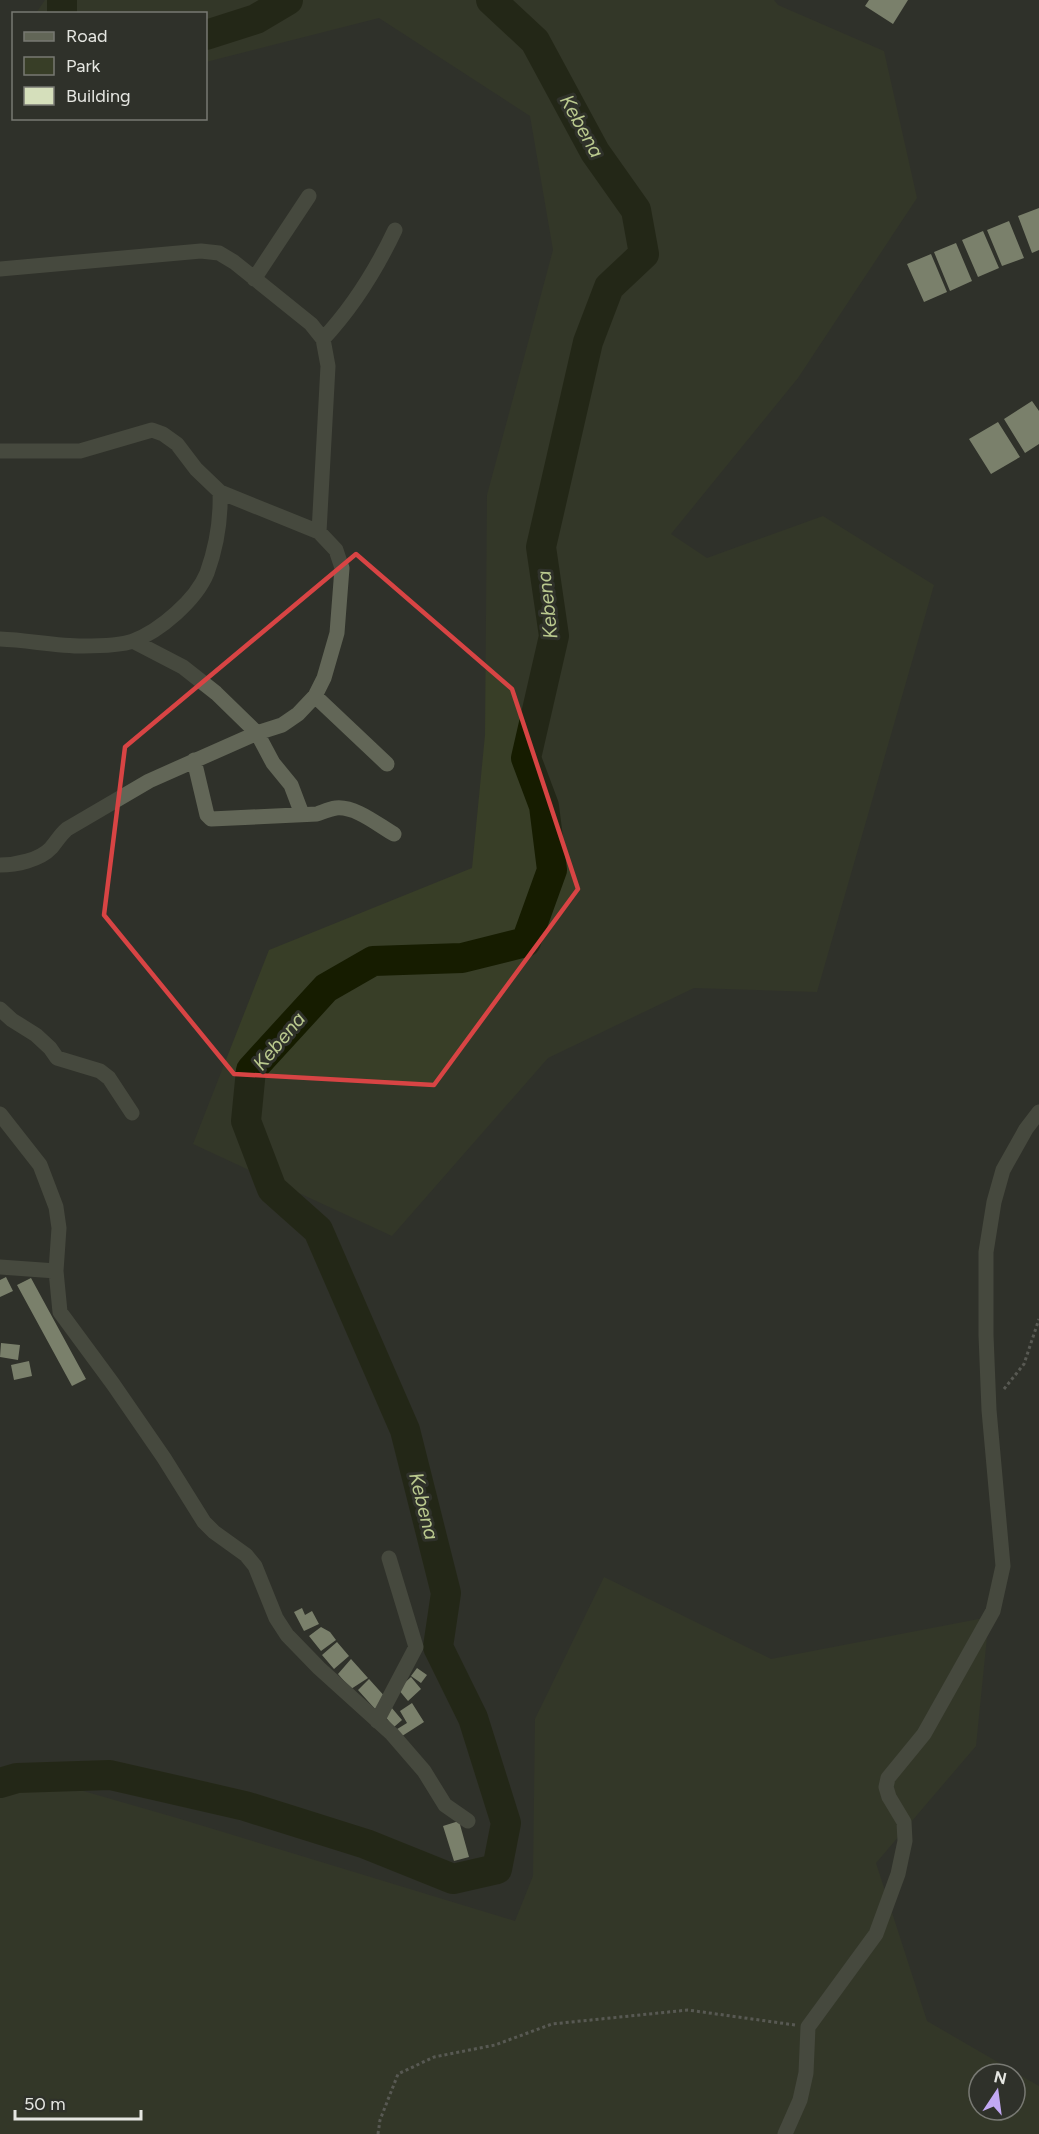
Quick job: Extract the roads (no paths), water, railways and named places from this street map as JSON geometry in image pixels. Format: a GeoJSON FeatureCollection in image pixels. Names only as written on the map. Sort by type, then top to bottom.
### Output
{"type":"FeatureCollection","features":[{"type":"Feature","properties":{"kind":"street"},"geometry":{"type":"LineString","coordinates":[[254,279],[309,196]]}},
{"type":"Feature","properties":{"kind":"street"},"geometry":{"type":"LineString","coordinates":[[323,339],[344,316],[365,286],[395,230]]}},
{"type":"Feature","properties":{"kind":"street"},"geometry":{"type":"LineString","coordinates":[[0,269],[201,251],[219,253],[311,324],[323,339],[328,366],[319,532]]}},
{"type":"Feature","properties":{"kind":"street"},"geometry":{"type":"LineString","coordinates":[[0,451],[80,451],[152,430],[163,434],[177,444],[196,469],[220,492],[319,532],[336,550],[342,568],[337,633],[329,663],[315,696],[298,714],[282,725],[257,733],[149,781],[67,829],[50,849],[34,858],[0,865]]}},
{"type":"Feature","properties":{"kind":"street"},"geometry":{"type":"LineString","coordinates":[[0,639],[84,646],[133,641],[160,627],[191,598],[206,574],[221,512],[220,492]]}},
{"type":"Feature","properties":{"kind":"street"},"geometry":{"type":"LineString","coordinates":[[133,641],[183,667],[216,693],[257,733],[273,763],[291,785],[303,814]]}},
{"type":"Feature","properties":{"kind":"street"},"geometry":{"type":"LineString","coordinates":[[315,696],[387,764]]}},
{"type":"Feature","properties":{"kind":"street"},"geometry":{"type":"LineString","coordinates":[[194,760],[207,815],[211,819],[317,814],[331,809],[344,808],[371,820],[394,834]]}},
{"type":"Feature","properties":{"kind":"street"},"geometry":{"type":"LineString","coordinates":[[0,1008],[12,1020],[36,1035],[57,1058],[100,1071],[108,1078],[132,1113]]}},
{"type":"Feature","properties":{"kind":"street"},"geometry":{"type":"LineString","coordinates":[[785,2134],[800,2100],[806,2073],[808,2027],[876,1934],[898,1874],[905,1841],[904,1822],[889,1797],[886,1787],[888,1778],[924,1734],[993,1611],[1003,1566],[988,1410],[986,1252],[994,1202],[1004,1170],[1026,1129],[1039,1112]]}},
{"type":"Feature","properties":{"kind":"street"},"geometry":{"type":"LineString","coordinates":[[0,1114],[40,1165],[56,1208],[59,1228],[56,1271],[60,1312],[164,1458],[204,1522],[246,1555],[255,1566],[276,1618],[287,1635],[413,1757],[446,1805],[468,1821]]}},
{"type":"Feature","properties":{"kind":"street"},"geometry":{"type":"LineString","coordinates":[[0,1267],[56,1271]]}},
{"type":"Feature","properties":{"kind":"street"},"geometry":{"type":"LineString","coordinates":[[377,1721],[416,1647],[389,1558]]}},
{"type":"Feature","properties":{"kind":"waterway","name":"Kebena"},"geometry":{"type":"LineString","coordinates":[[62,0],[62,12]]}},
{"type":"Feature","properties":{"kind":"waterway","name":"Kebena"},"geometry":{"type":"LineString","coordinates":[[207,35],[256,19],[288,0]]}},
{"type":"Feature","properties":{"kind":"waterway","name":"Kebena"},"geometry":{"type":"LineString","coordinates":[[0,1783],[17,1778],[110,1775],[245,1806],[366,1844],[453,1879],[497,1869],[506,1823],[473,1718],[438,1647],[446,1593],[405,1430],[318,1230],[272,1189],[246,1121],[251,1070],[326,988],[373,961],[462,958],[526,942],[552,870],[544,806],[526,758],[554,636],[541,547],[588,342],[609,287],[644,254],[636,210],[595,152],[535,41],[491,0]]}}]}
